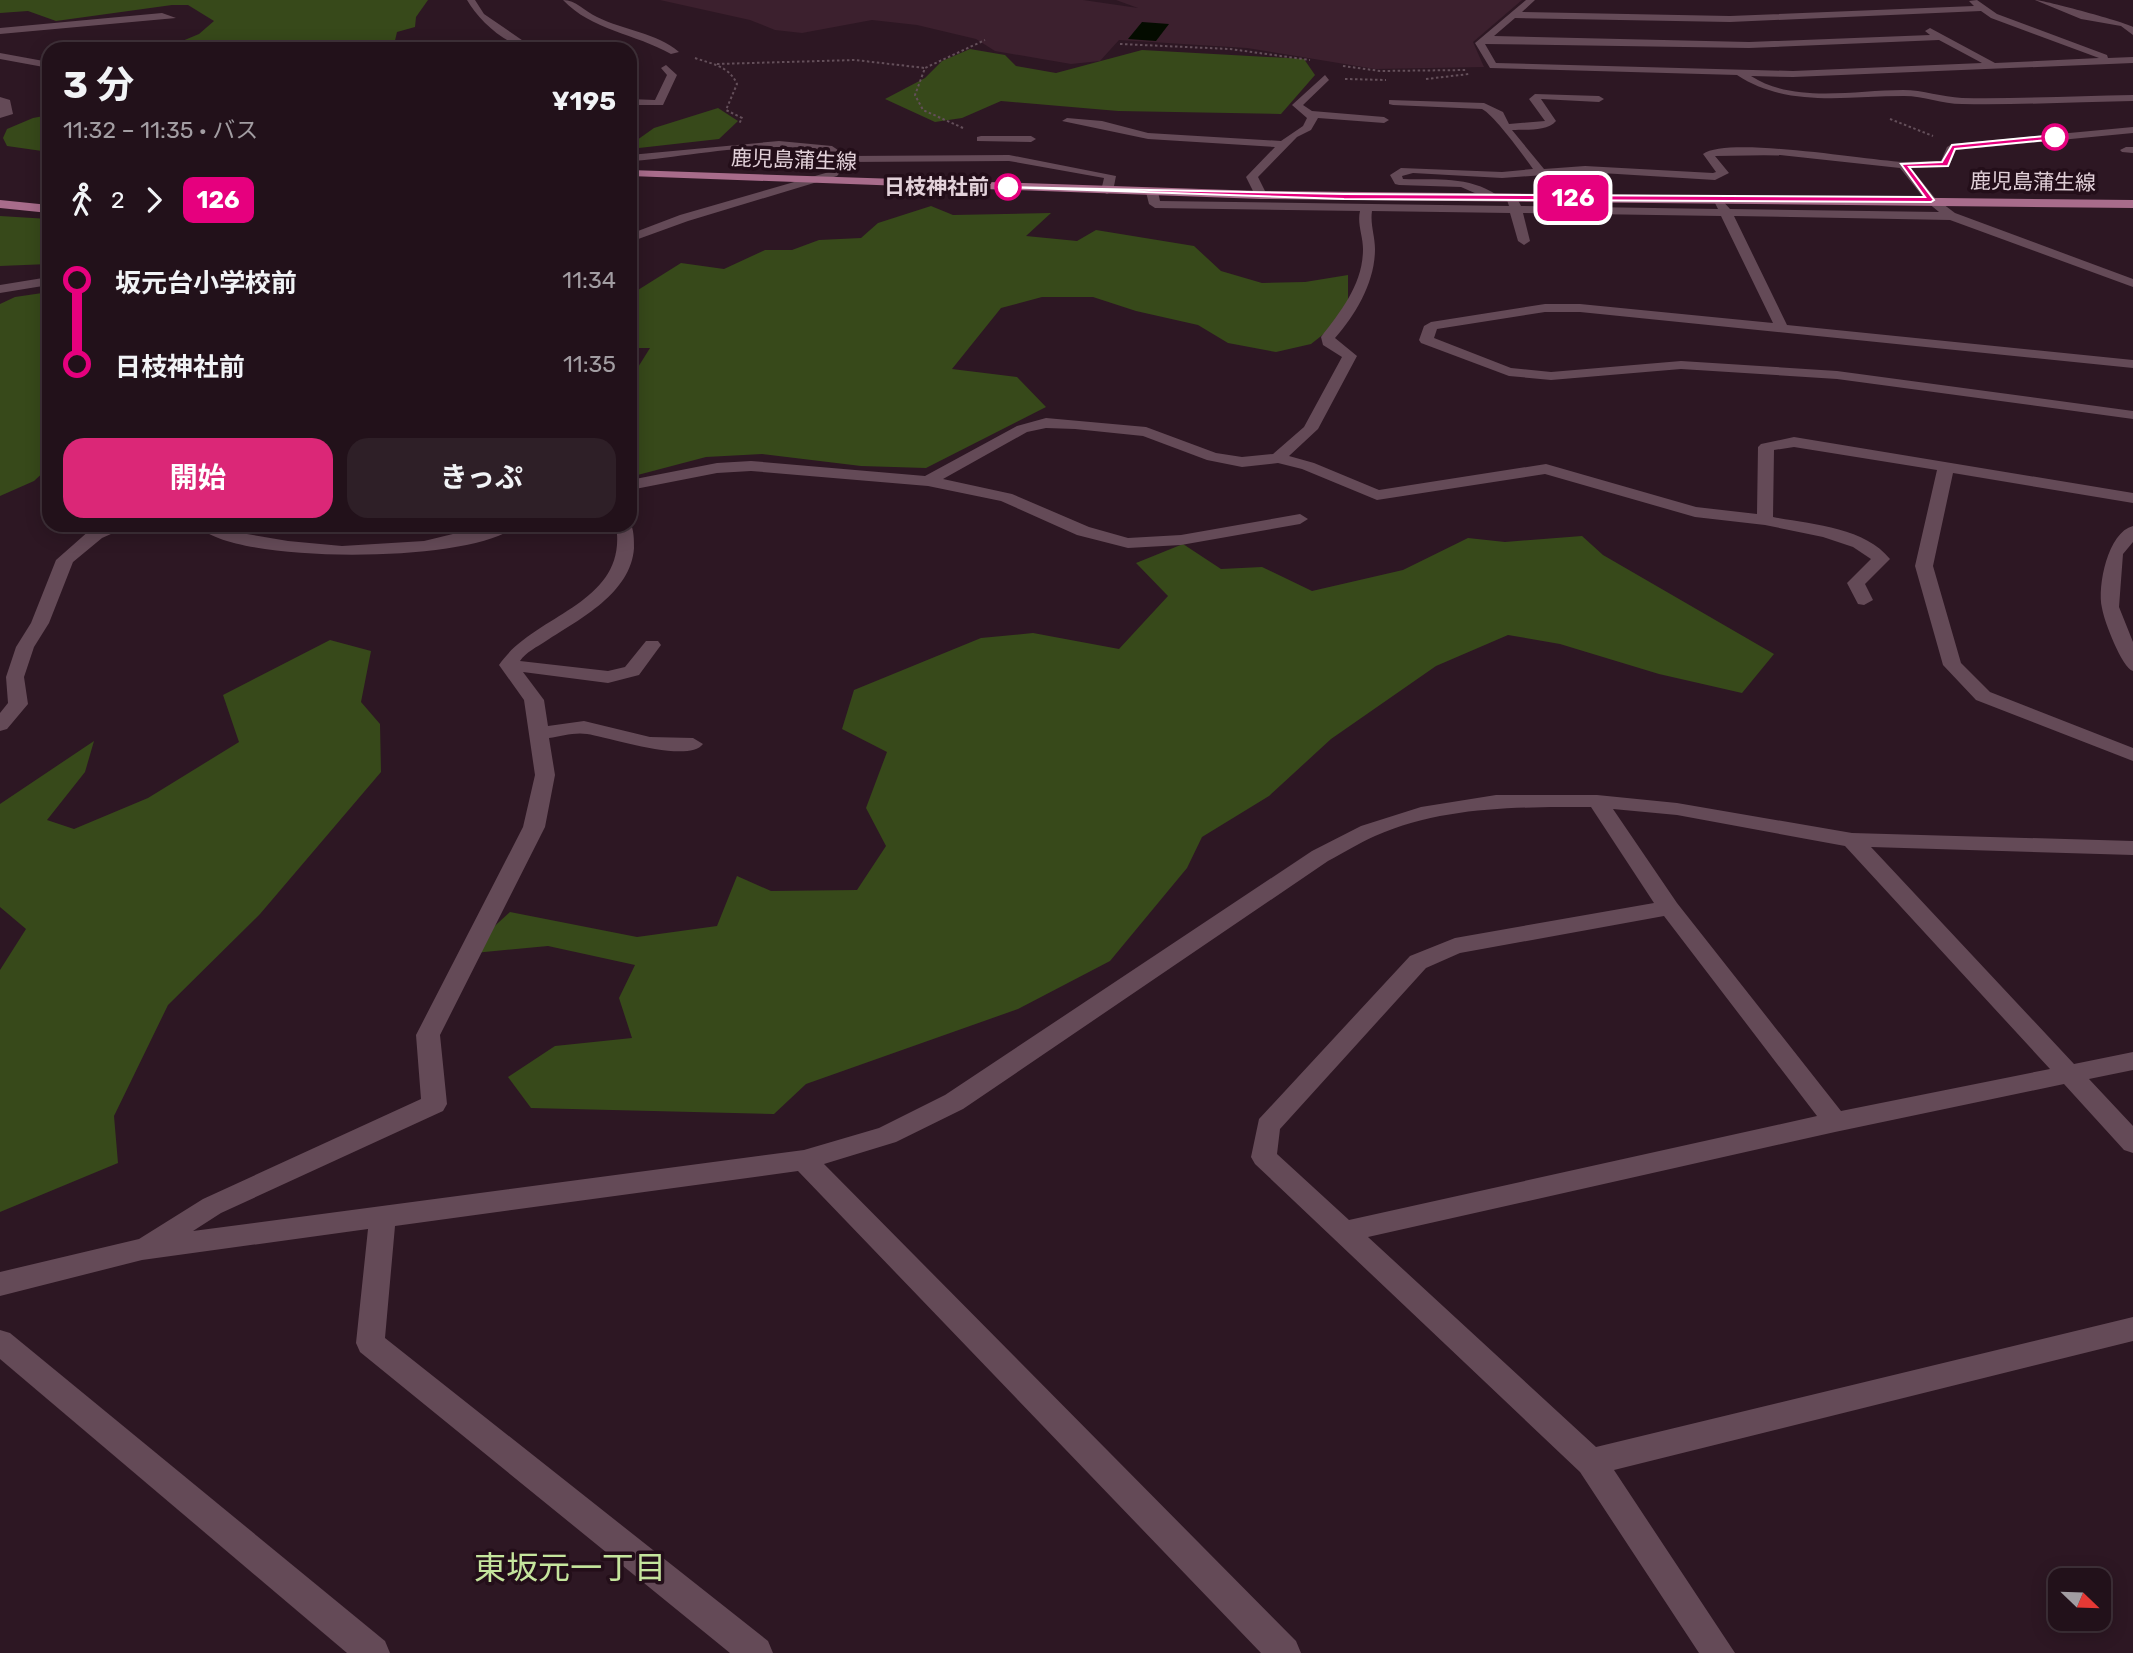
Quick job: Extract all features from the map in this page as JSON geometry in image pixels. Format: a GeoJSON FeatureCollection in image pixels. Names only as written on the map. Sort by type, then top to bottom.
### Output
{"type":"FeatureCollection","features":[{"type":"Feature","properties":{"kind":"main road","name":"鹿児島蒲生線"},"geometry":{"type":"LineString","coordinates":[[637,173],[1108,191],[1493,197],[1515,207],[1724,208],[1931,200],[2133,204]]}},
{"type":"Feature","properties":{"kind":"main road"},"geometry":{"type":"LineString","coordinates":[[0,204],[42,208]]}},
{"type":"Feature","properties":{"kind":"street"},"geometry":{"type":"LineString","coordinates":[[471,0],[481,16],[520,42]]}},
{"type":"Feature","properties":{"kind":"street"},"geometry":{"type":"LineString","coordinates":[[567,0],[583,14],[656,40],[674,52]]}},
{"type":"Feature","properties":{"kind":"street"},"geometry":{"type":"LineString","coordinates":[[1531,0],[1480,43],[1493,66],[1793,74],[2130,62]]}},
{"type":"Feature","properties":{"kind":"street"},"geometry":{"type":"LineString","coordinates":[[1875,0],[1992,65]]}},
{"type":"Feature","properties":{"kind":"street"},"geometry":{"type":"LineString","coordinates":[[1973,0],[2020,27],[2130,62]]}},
{"type":"Feature","properties":{"kind":"street"},"geometry":{"type":"LineString","coordinates":[[2039,0],[2084,17],[2124,24],[2133,32]]}},
{"type":"Feature","properties":{"kind":"street"},"geometry":{"type":"LineString","coordinates":[[1514,15],[1710,19],[1896,12],[1982,4]]}},
{"type":"Feature","properties":{"kind":"street"},"geometry":{"type":"LineString","coordinates":[[1692,6],[1793,74]]}},
{"type":"Feature","properties":{"kind":"street"},"geometry":{"type":"LineString","coordinates":[[0,31],[36,25],[162,16],[171,18]]}},
{"type":"Feature","properties":{"kind":"street"},"geometry":{"type":"LineString","coordinates":[[1485,39],[1749,45],[1941,37]]}},
{"type":"Feature","properties":{"kind":"street"},"geometry":{"type":"LineString","coordinates":[[0,56],[42,64]]}},
{"type":"Feature","properties":{"kind":"street"},"geometry":{"type":"LineString","coordinates":[[637,102],[659,103],[672,75],[666,68]]}},
{"type":"Feature","properties":{"kind":"street"},"geometry":{"type":"LineString","coordinates":[[1737,71],[1762,89],[1846,96],[1939,93],[1958,101],[2133,98]]}},
{"type":"Feature","properties":{"kind":"street"},"geometry":{"type":"LineString","coordinates":[[1261,195],[1252,177],[1293,135],[1307,128],[1313,117],[1297,105],[1325,78]]}},
{"type":"Feature","properties":{"kind":"street"},"geometry":{"type":"LineString","coordinates":[[1505,127],[1548,124],[1551,121],[1534,99],[1539,96],[1599,99]]}},
{"type":"Feature","properties":{"kind":"street"},"geometry":{"type":"LineString","coordinates":[[0,100],[6,102],[3,105],[9,111],[0,115]]}},
{"type":"Feature","properties":{"kind":"street"},"geometry":{"type":"LineString","coordinates":[[1394,102],[1484,106],[1499,114],[1516,144],[1532,156],[1539,170]]}},
{"type":"Feature","properties":{"kind":"street"},"geometry":{"type":"LineString","coordinates":[[1309,114],[1384,120]]}},
{"type":"Feature","properties":{"kind":"street"},"geometry":{"type":"LineString","coordinates":[[1067,121],[1102,124],[1148,136],[1284,144]]}},
{"type":"Feature","properties":{"kind":"street"},"geometry":{"type":"LineString","coordinates":[[1493,197],[1470,185],[1399,182],[1396,175],[1401,171],[1413,170],[1529,174],[1539,170],[1586,169],[1715,177],[1723,173],[1709,159],[1709,154],[1717,152],[1780,152],[1903,165],[1945,164],[1952,147],[2133,130]]}},
{"type":"Feature","properties":{"kind":"street"},"geometry":{"type":"LineString","coordinates":[[980,158],[980,136],[1031,139]]}},
{"type":"Feature","properties":{"kind":"street"},"geometry":{"type":"LineString","coordinates":[[637,157],[795,143],[832,148],[844,159],[1009,158],[1110,176],[1108,191]]}},
{"type":"Feature","properties":{"kind":"street"},"geometry":{"type":"LineString","coordinates":[[637,235],[684,218],[743,202],[783,186],[834,174],[842,167],[844,159]]}},
{"type":"Feature","properties":{"kind":"street"},"geometry":{"type":"LineString","coordinates":[[1903,165],[1931,200],[1951,216],[2133,283]]}},
{"type":"Feature","properties":{"kind":"street"},"geometry":{"type":"LineString","coordinates":[[1152,192],[1155,204],[1951,216]]}},
{"type":"Feature","properties":{"kind":"street"},"geometry":{"type":"LineString","coordinates":[[1515,207],[1524,241]]}},
{"type":"Feature","properties":{"kind":"street"},"geometry":{"type":"LineString","coordinates":[[1724,208],[1781,326]]}},
{"type":"Feature","properties":{"kind":"street"},"geometry":{"type":"LineString","coordinates":[[1278,458],[1310,429],[1350,356],[1328,342],[1328,337],[1349,315],[1370,251],[1362,222],[1366,209]]}},
{"type":"Feature","properties":{"kind":"street"},"geometry":{"type":"LineString","coordinates":[[0,289],[42,282]]}},
{"type":"Feature","properties":{"kind":"street"},"geometry":{"type":"LineString","coordinates":[[2133,364],[1781,326],[1580,308],[1545,309],[1431,326],[1426,341],[1509,372],[1550,376],[1681,365],[1837,376],[2133,415]]}},
{"type":"Feature","properties":{"kind":"street"},"geometry":{"type":"LineString","coordinates":[[928,481],[1022,429],[1046,423],[1146,432],[1213,457],[1242,462],[1278,458],[1308,466],[1377,495],[1546,469],[1695,512],[1765,520],[1840,538],[1875,551],[1881,559],[1877,566],[1856,583],[1864,600]]}},
{"type":"Feature","properties":{"kind":"street"},"geometry":{"type":"LineString","coordinates":[[1765,520],[1766,447],[1794,442],[2133,498]]}},
{"type":"Feature","properties":{"kind":"street"},"geometry":{"type":"LineString","coordinates":[[637,484],[717,468],[751,466],[928,481],[1006,497],[1083,531],[1128,543],[1181,540],[1300,519]]}},
{"type":"Feature","properties":{"kind":"street"},"geometry":{"type":"LineString","coordinates":[[1946,467],[1924,566],[1952,665],[1983,696],[2133,755]]}},
{"type":"Feature","properties":{"kind":"street"},"geometry":{"type":"LineString","coordinates":[[2133,531],[2115,553],[2110,607],[2133,665]]}},
{"type":"Feature","properties":{"kind":"street"},"geometry":{"type":"LineString","coordinates":[[0,725],[18,705],[15,677],[25,647],[40,623],[65,560],[102,532]]}},
{"type":"Feature","properties":{"kind":"street"},"geometry":{"type":"LineString","coordinates":[[222,532],[234,537],[307,551],[351,551],[454,539],[481,532]]}},
{"type":"Feature","properties":{"kind":"street"},"geometry":{"type":"LineString","coordinates":[[508,665],[516,653],[592,599],[620,573],[626,532]]}},
{"type":"Feature","properties":{"kind":"street"},"geometry":{"type":"LineString","coordinates":[[508,665],[608,677],[632,671],[652,645]]}},
{"type":"Feature","properties":{"kind":"street"},"geometry":{"type":"LineString","coordinates":[[142,1249],[212,1206],[434,1104],[429,1035],[534,827],[545,775],[534,700],[508,665]]}},
{"type":"Feature","properties":{"kind":"street"},"geometry":{"type":"LineString","coordinates":[[539,733],[584,727],[650,743],[693,744]]}},
{"type":"Feature","properties":{"kind":"street"},"geometry":{"type":"LineString","coordinates":[[0,1284],[142,1249],[804,1160],[887,1135],[954,1102],[1320,856],[1367,831],[1428,812],[1496,801],[1597,801],[1677,809],[1852,840],[2133,848]]}},
{"type":"Feature","properties":{"kind":"street"},"geometry":{"type":"LineString","coordinates":[[1597,801],[1669,908],[1835,1122]]}},
{"type":"Feature","properties":{"kind":"street"},"geometry":{"type":"LineString","coordinates":[[1852,840],[2133,1143]]}},
{"type":"Feature","properties":{"kind":"street"},"geometry":{"type":"LineString","coordinates":[[1669,908],[1455,946],[1418,962],[1268,1126],[1264,1157],[1591,1462],[1718,1653]]}},
{"type":"Feature","properties":{"kind":"street"},"geometry":{"type":"LineString","coordinates":[[1346,1231],[1835,1122],[2133,1061]]}},
{"type":"Feature","properties":{"kind":"street"},"geometry":{"type":"LineString","coordinates":[[804,1160],[1284,1653]]}},
{"type":"Feature","properties":{"kind":"street"},"geometry":{"type":"LineString","coordinates":[[383,1216],[370,1343],[756,1653]]}},
{"type":"Feature","properties":{"kind":"street"},"geometry":{"type":"LineString","coordinates":[[1591,1462],[2133,1329]]}},
{"type":"Feature","properties":{"kind":"street"},"geometry":{"type":"LineString","coordinates":[[0,1342],[373,1653]]}},
{"type":"Feature","properties":{"kind":"path"},"geometry":{"type":"LineString","coordinates":[[714,64],[855,60],[925,68],[985,40]]}},
{"type":"Feature","properties":{"kind":"path"},"geometry":{"type":"LineString","coordinates":[[1120,44],[1230,49],[1313,61]]}},
{"type":"Feature","properties":{"kind":"path"},"geometry":{"type":"LineString","coordinates":[[674,52],[714,64],[735,76],[737,83],[726,110],[742,118],[743,122],[736,127]]}},
{"type":"Feature","properties":{"kind":"path"},"geometry":{"type":"LineString","coordinates":[[1340,66],[1380,71],[1466,72],[1422,79]]}},
{"type":"Feature","properties":{"kind":"path"},"geometry":{"type":"LineString","coordinates":[[925,68],[915,95],[923,110],[980,136]]}},
{"type":"Feature","properties":{"kind":"path"},"geometry":{"type":"LineString","coordinates":[[1325,78],[1390,80]]}},
{"type":"Feature","properties":{"kind":"path"},"geometry":{"type":"LineString","coordinates":[[1846,96],[1867,111],[1924,132],[1952,147]]}},
{"type":"Feature","properties":{"kind":"shaded area"},"geometry":{"type":"Polygon","coordinates":[[[660,0],[1083,0],[1138,8],[1116,0],[1522,0],[1473,42],[1484,67],[1375,69],[1247,48],[1119,40],[1100,61],[1071,64],[995,51],[976,39],[917,25],[872,20],[802,33],[775,30],[750,20],[660,0]]]}},
{"type":"Feature","properties":{"kind":"shaded area"},"geometry":{"type":"Polygon","coordinates":[[[1142,22],[1169,24],[1156,41],[1128,39],[1142,22]]]}},
{"type":"Feature","properties":{"kind":"green space"},"geometry":{"type":"Polygon","coordinates":[[[0,0],[428,0],[416,17],[415,27],[397,32],[395,42],[180,42],[199,34],[214,21],[188,5],[56,21],[28,11],[0,13],[0,0]]]}},
{"type":"Feature","properties":{"kind":"green space"},"geometry":{"type":"Polygon","coordinates":[[[970,49],[1005,55],[1016,66],[1056,73],[1142,50],[1304,59],[1315,75],[1281,114],[1118,111],[1001,101],[962,118],[935,122],[885,99],[925,78],[942,61],[970,49]]]}},
{"type":"Feature","properties":{"kind":"green space"},"geometry":{"type":"Polygon","coordinates":[[[718,108],[738,121],[719,139],[637,148],[637,140],[654,128],[718,108]]]}},
{"type":"Feature","properties":{"kind":"green space"},"geometry":{"type":"Polygon","coordinates":[[[42,116],[42,151],[7,146],[3,138],[7,129],[42,116]]]}},
{"type":"Feature","properties":{"kind":"green space"},"geometry":{"type":"Polygon","coordinates":[[[931,206],[953,215],[1051,213],[1026,236],[1077,241],[1096,230],[1194,246],[1221,271],[1262,283],[1305,282],[1348,275],[1348,315],[1311,344],[1276,352],[1228,343],[1198,325],[1136,311],[1093,297],[1042,297],[1001,308],[952,369],[1017,377],[1046,407],[926,468],[861,466],[762,454],[706,457],[637,475],[637,369],[650,348],[637,348],[637,291],[681,263],[724,269],[765,250],[792,250],[819,240],[861,238],[878,223],[931,206]]]}},
{"type":"Feature","properties":{"kind":"green space"},"geometry":{"type":"Polygon","coordinates":[[[0,216],[42,219],[42,264],[0,266],[0,216]]]}},
{"type":"Feature","properties":{"kind":"green space"},"geometry":{"type":"Polygon","coordinates":[[[42,293],[42,474],[34,481],[0,496],[0,304],[15,297],[42,293]]]}},
{"type":"Feature","properties":{"kind":"green space"},"geometry":{"type":"Polygon","coordinates":[[[1582,536],[1603,555],[1774,654],[1742,693],[1659,674],[1560,644],[1508,635],[1436,666],[1331,739],[1269,796],[1202,837],[1187,868],[1110,961],[1018,1009],[806,1084],[774,1114],[531,1108],[508,1077],[555,1046],[632,1038],[619,998],[635,965],[548,946],[464,954],[510,912],[637,937],[717,926],[737,876],[771,891],[857,890],[886,846],[866,808],[887,752],[842,729],[854,690],[981,638],[1033,633],[1119,649],[1168,596],[1136,563],[1183,544],[1221,569],[1262,567],[1312,591],[1403,570],[1468,538],[1505,542],[1582,536]]]}},
{"type":"Feature","properties":{"kind":"green space"},"geometry":{"type":"Polygon","coordinates":[[[330,640],[371,651],[361,702],[380,724],[381,772],[260,914],[168,1005],[114,1116],[118,1163],[0,1212],[0,970],[26,929],[0,907],[0,804],[94,741],[85,772],[47,820],[74,829],[148,798],[239,742],[223,695],[330,640]]]}},
{"type":"Feature","properties":{"kind":"bus line","name":"126"},"geometry":{"type":"LineString","coordinates":[[1008,187],[1261,195],[1931,200],[1903,165],[1945,164],[1952,147],[2055,137]]}},
{"type":"Feature","properties":{"kind":"place","name":"日枝神社前"},"geometry":{"type":"Point","coordinates":[1008,187]}},
{"type":"Feature","properties":{"kind":"district","name":"東坂元一丁目"},"geometry":{"type":"Point","coordinates":[570,1568]}}]}
